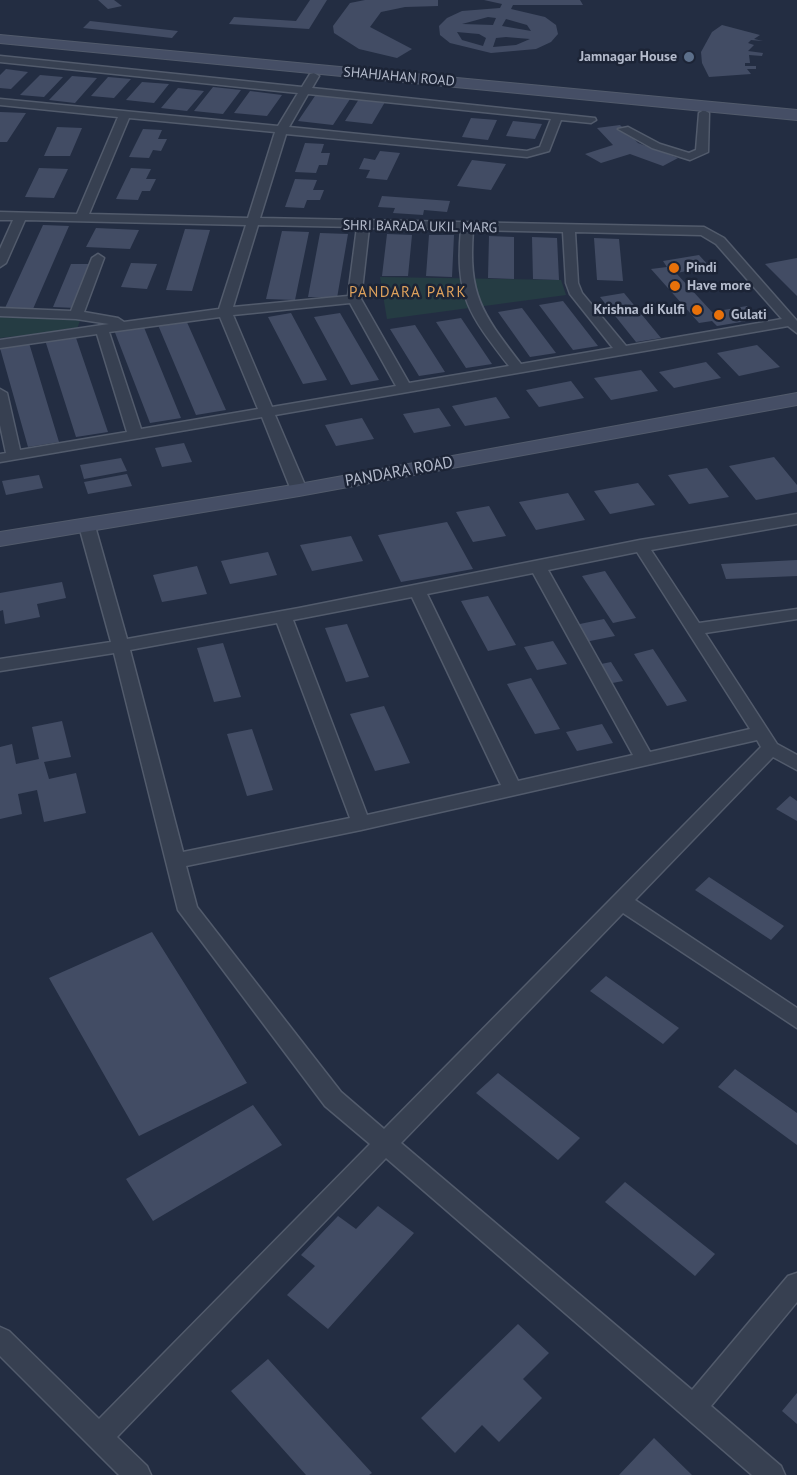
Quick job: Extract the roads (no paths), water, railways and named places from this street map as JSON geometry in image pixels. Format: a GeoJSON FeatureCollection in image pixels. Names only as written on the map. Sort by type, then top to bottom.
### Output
{"type":"FeatureCollection","features":[{"type":"Feature","properties":{"kind":"main road","name":"SHAHJAHAN ROAD"},"geometry":{"type":"LineString","coordinates":[[0,39],[797,115]]}},
{"type":"Feature","properties":{"kind":"main road","name":"SHAHJAHAN ROAD"},"geometry":{"type":"LineString","coordinates":[[0,44],[314,76],[797,120]]}},
{"type":"Feature","properties":{"kind":"main road","name":"PANDARA ROAD"},"geometry":{"type":"LineString","coordinates":[[0,551],[88,531],[299,490],[797,399]]}},
{"type":"Feature","properties":{"kind":"main road","name":"PANDARA ROAD"},"geometry":{"type":"LineString","coordinates":[[0,538],[88,531],[403,485],[797,413]]}},
{"type":"Feature","properties":{"kind":"street"},"geometry":{"type":"LineString","coordinates":[[0,59],[591,120]]}},
{"type":"Feature","properties":{"kind":"street"},"geometry":{"type":"LineString","coordinates":[[299,490],[225,312],[251,222],[282,129],[314,76]]}},
{"type":"Feature","properties":{"kind":"street"},"geometry":{"type":"LineString","coordinates":[[0,102],[527,154],[545,149],[557,117]]}},
{"type":"Feature","properties":{"kind":"street"},"geometry":{"type":"LineString","coordinates":[[624,129],[656,146],[690,157],[702,152],[704,112]]}},
{"type":"Feature","properties":{"kind":"street"},"geometry":{"type":"LineString","coordinates":[[81,218],[125,114]]}},
{"type":"Feature","properties":{"kind":"street","name":"SHRI BARADA UKIL MARG"},"geometry":{"type":"LineString","coordinates":[[0,216],[467,228],[692,230],[712,235],[793,326]]}},
{"type":"Feature","properties":{"kind":"street"},"geometry":{"type":"LineString","coordinates":[[0,263],[21,216]]}},
{"type":"Feature","properties":{"kind":"street"},"geometry":{"type":"LineString","coordinates":[[363,225],[354,299],[404,387]]}},
{"type":"Feature","properties":{"kind":"street"},"geometry":{"type":"LineString","coordinates":[[467,228],[464,273],[471,299],[477,313],[517,368]]}},
{"type":"Feature","properties":{"kind":"street"},"geometry":{"type":"LineString","coordinates":[[569,230],[572,283],[576,294],[622,350]]}},
{"type":"Feature","properties":{"kind":"street"},"geometry":{"type":"LineString","coordinates":[[79,310],[98,258]]}},
{"type":"Feature","properties":{"kind":"street"},"geometry":{"type":"LineString","coordinates":[[0,344],[225,312],[354,299]]}},
{"type":"Feature","properties":{"kind":"street"},"geometry":{"type":"LineString","coordinates":[[0,312],[79,310],[118,322],[147,323]]}},
{"type":"Feature","properties":{"kind":"street"},"geometry":{"type":"LineString","coordinates":[[0,393],[7,456],[622,350],[793,326]]}},
{"type":"Feature","properties":{"kind":"street"},"geometry":{"type":"LineString","coordinates":[[102,330],[135,434]]}},
{"type":"Feature","properties":{"kind":"street"},"geometry":{"type":"LineString","coordinates":[[0,665],[121,648],[640,545],[797,519]]}},
{"type":"Feature","properties":{"kind":"street"},"geometry":{"type":"LineString","coordinates":[[88,531],[121,648],[188,910],[333,1099],[772,1475]]}},
{"type":"Feature","properties":{"kind":"street"},"geometry":{"type":"LineString","coordinates":[[640,545],[767,741],[797,764]]}},
{"type":"Feature","properties":{"kind":"street"},"geometry":{"type":"LineString","coordinates":[[537,565],[644,758]]}},
{"type":"Feature","properties":{"kind":"street"},"geometry":{"type":"LineString","coordinates":[[416,589],[512,788]]}},
{"type":"Feature","properties":{"kind":"street"},"geometry":{"type":"LineString","coordinates":[[696,629],[797,614]]}},
{"type":"Feature","properties":{"kind":"street"},"geometry":{"type":"LineString","coordinates":[[283,616],[361,823]]}},
{"type":"Feature","properties":{"kind":"street"},"geometry":{"type":"LineString","coordinates":[[175,861],[361,823],[644,758],[767,741]]}},
{"type":"Feature","properties":{"kind":"street"},"geometry":{"type":"LineString","coordinates":[[99,1437],[622,902],[767,741]]}},
{"type":"Feature","properties":{"kind":"street"},"geometry":{"type":"LineString","coordinates":[[622,902],[797,1019]]}},
{"type":"Feature","properties":{"kind":"street"},"geometry":{"type":"LineString","coordinates":[[694,1407],[797,1284]]}},
{"type":"Feature","properties":{"kind":"street"},"geometry":{"type":"LineString","coordinates":[[0,1339],[138,1475]]}},
{"type":"Feature","properties":{"kind":"place","name":"Jamnagar House"},"geometry":{"type":"Point","coordinates":[689,57]}},
{"type":"Feature","properties":{"kind":"place","name":"Pindi"},"geometry":{"type":"Point","coordinates":[674,268]}},
{"type":"Feature","properties":{"kind":"place","name":"Have more"},"geometry":{"type":"Point","coordinates":[675,286]}},
{"type":"Feature","properties":{"kind":"place","name":"Krishna di Kulfi"},"geometry":{"type":"Point","coordinates":[697,310]}},
{"type":"Feature","properties":{"kind":"place","name":"Gulati"},"geometry":{"type":"Point","coordinates":[719,315]}},
{"type":"Feature","properties":{"kind":"district","name":"PANDARA PARK"},"geometry":{"type":"Point","coordinates":[408,293]}}]}
